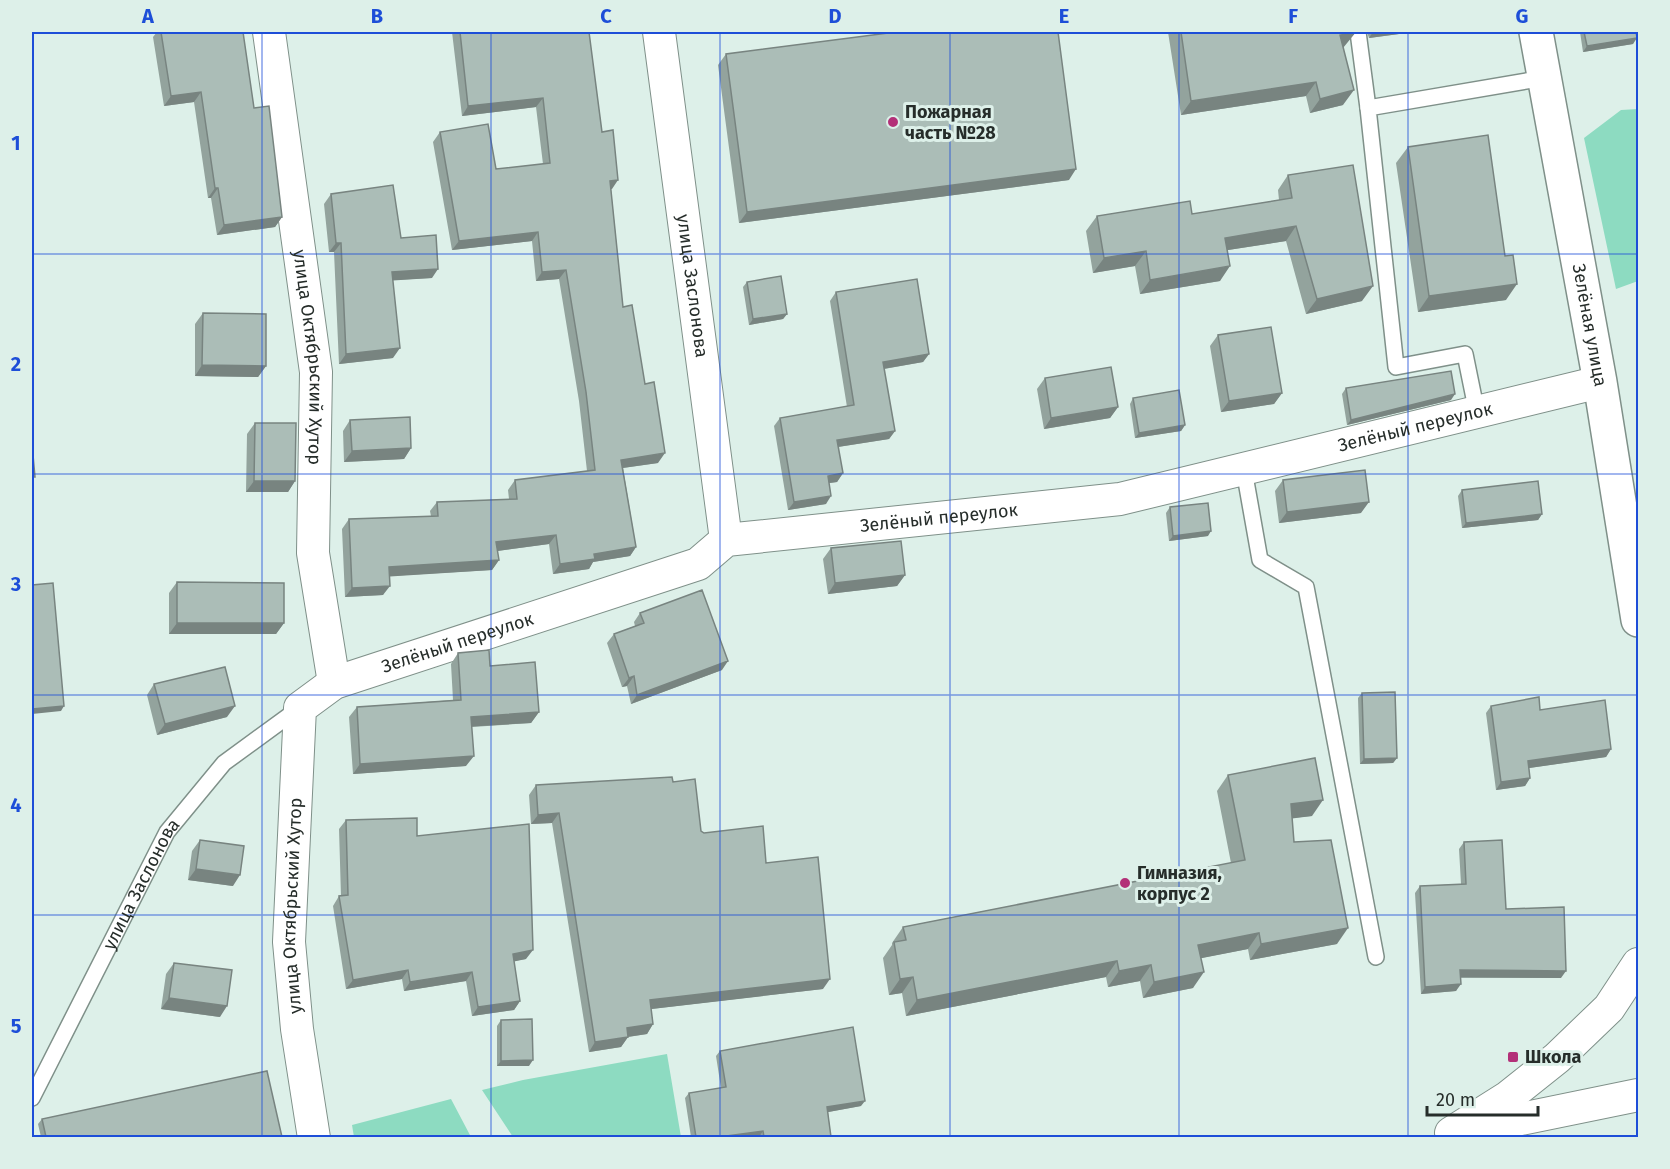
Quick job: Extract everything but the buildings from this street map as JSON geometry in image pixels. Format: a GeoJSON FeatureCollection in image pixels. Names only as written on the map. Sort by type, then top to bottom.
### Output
{"type":"FeatureCollection","features":[{"type":"Feature","properties":{"kind":"street","name":"улица Октябрьский Хутор"},"geometry":{"type":"LineString","coordinates":[[269,32],[316,372],[313,553],[334,683]]}},
{"type":"Feature","properties":{"kind":"street","name":"улица Заслонова"},"geometry":{"type":"LineString","coordinates":[[659,32],[726,540]]}},
{"type":"Feature","properties":{"kind":"street","name":"Зелёная улица"},"geometry":{"type":"LineString","coordinates":[[1536,32],[1600,382],[1638,621]]}},
{"type":"Feature","properties":{"kind":"street","name":"Зелёный переулок"},"geometry":{"type":"LineString","coordinates":[[300,708],[334,683],[699,564],[726,540],[1120,499],[1600,382]]}},
{"type":"Feature","properties":{"kind":"street","name":"улица Октябрьский Хутор"},"geometry":{"type":"LineString","coordinates":[[300,708],[289,942],[297,1029],[314,1137]]}},
{"type":"Feature","properties":{"kind":"street"},"geometry":{"type":"LineString","coordinates":[[1442,1135],[1508,1097],[1557,1059],[1609,1008],[1638,964]]}},
{"type":"Feature","properties":{"kind":"street"},"geometry":{"type":"LineString","coordinates":[[1442,1135],[1638,1095]]}},
{"type":"Feature","properties":{"kind":"lane"},"geometry":{"type":"LineString","coordinates":[[1358,32],[1396,367],[1465,354],[1477,413]]}},
{"type":"Feature","properties":{"kind":"lane"},"geometry":{"type":"LineString","coordinates":[[1368,108],[1544,78]]}},
{"type":"Feature","properties":{"kind":"lane"},"geometry":{"type":"LineString","coordinates":[[1244,470],[1260,560],[1306,587],[1376,957]]}},
{"type":"Feature","properties":{"kind":"lane","name":"улица Заслонова"},"geometry":{"type":"LineString","coordinates":[[32,1098],[167,832],[224,763],[300,708]]}},
{"type":"Feature","properties":{"kind":"green space"},"geometry":{"type":"Polygon","coordinates":[[[1638,109],[1638,281],[1616,289],[1584,138],[1621,110],[1638,109]]]}},
{"type":"Feature","properties":{"kind":"green space"},"geometry":{"type":"Polygon","coordinates":[[[667,1054],[681,1137],[513,1137],[482,1090],[523,1080],[667,1054]]]}},
{"type":"Feature","properties":{"kind":"green space"},"geometry":{"type":"Polygon","coordinates":[[[451,1099],[471,1137],[354,1137],[352,1125],[451,1099]]]}},
{"type":"Feature","properties":{"kind":"place","name":"Пожарная часть №28"},"geometry":{"type":"Point","coordinates":[893,122]}},
{"type":"Feature","properties":{"kind":"place","name":"Гимназия, корпус 2"},"geometry":{"type":"Point","coordinates":[1125,883]}},
{"type":"Feature","properties":{"kind":"place","name":"Школа"},"geometry":{"type":"Point","coordinates":[1513,1057]}}]}
